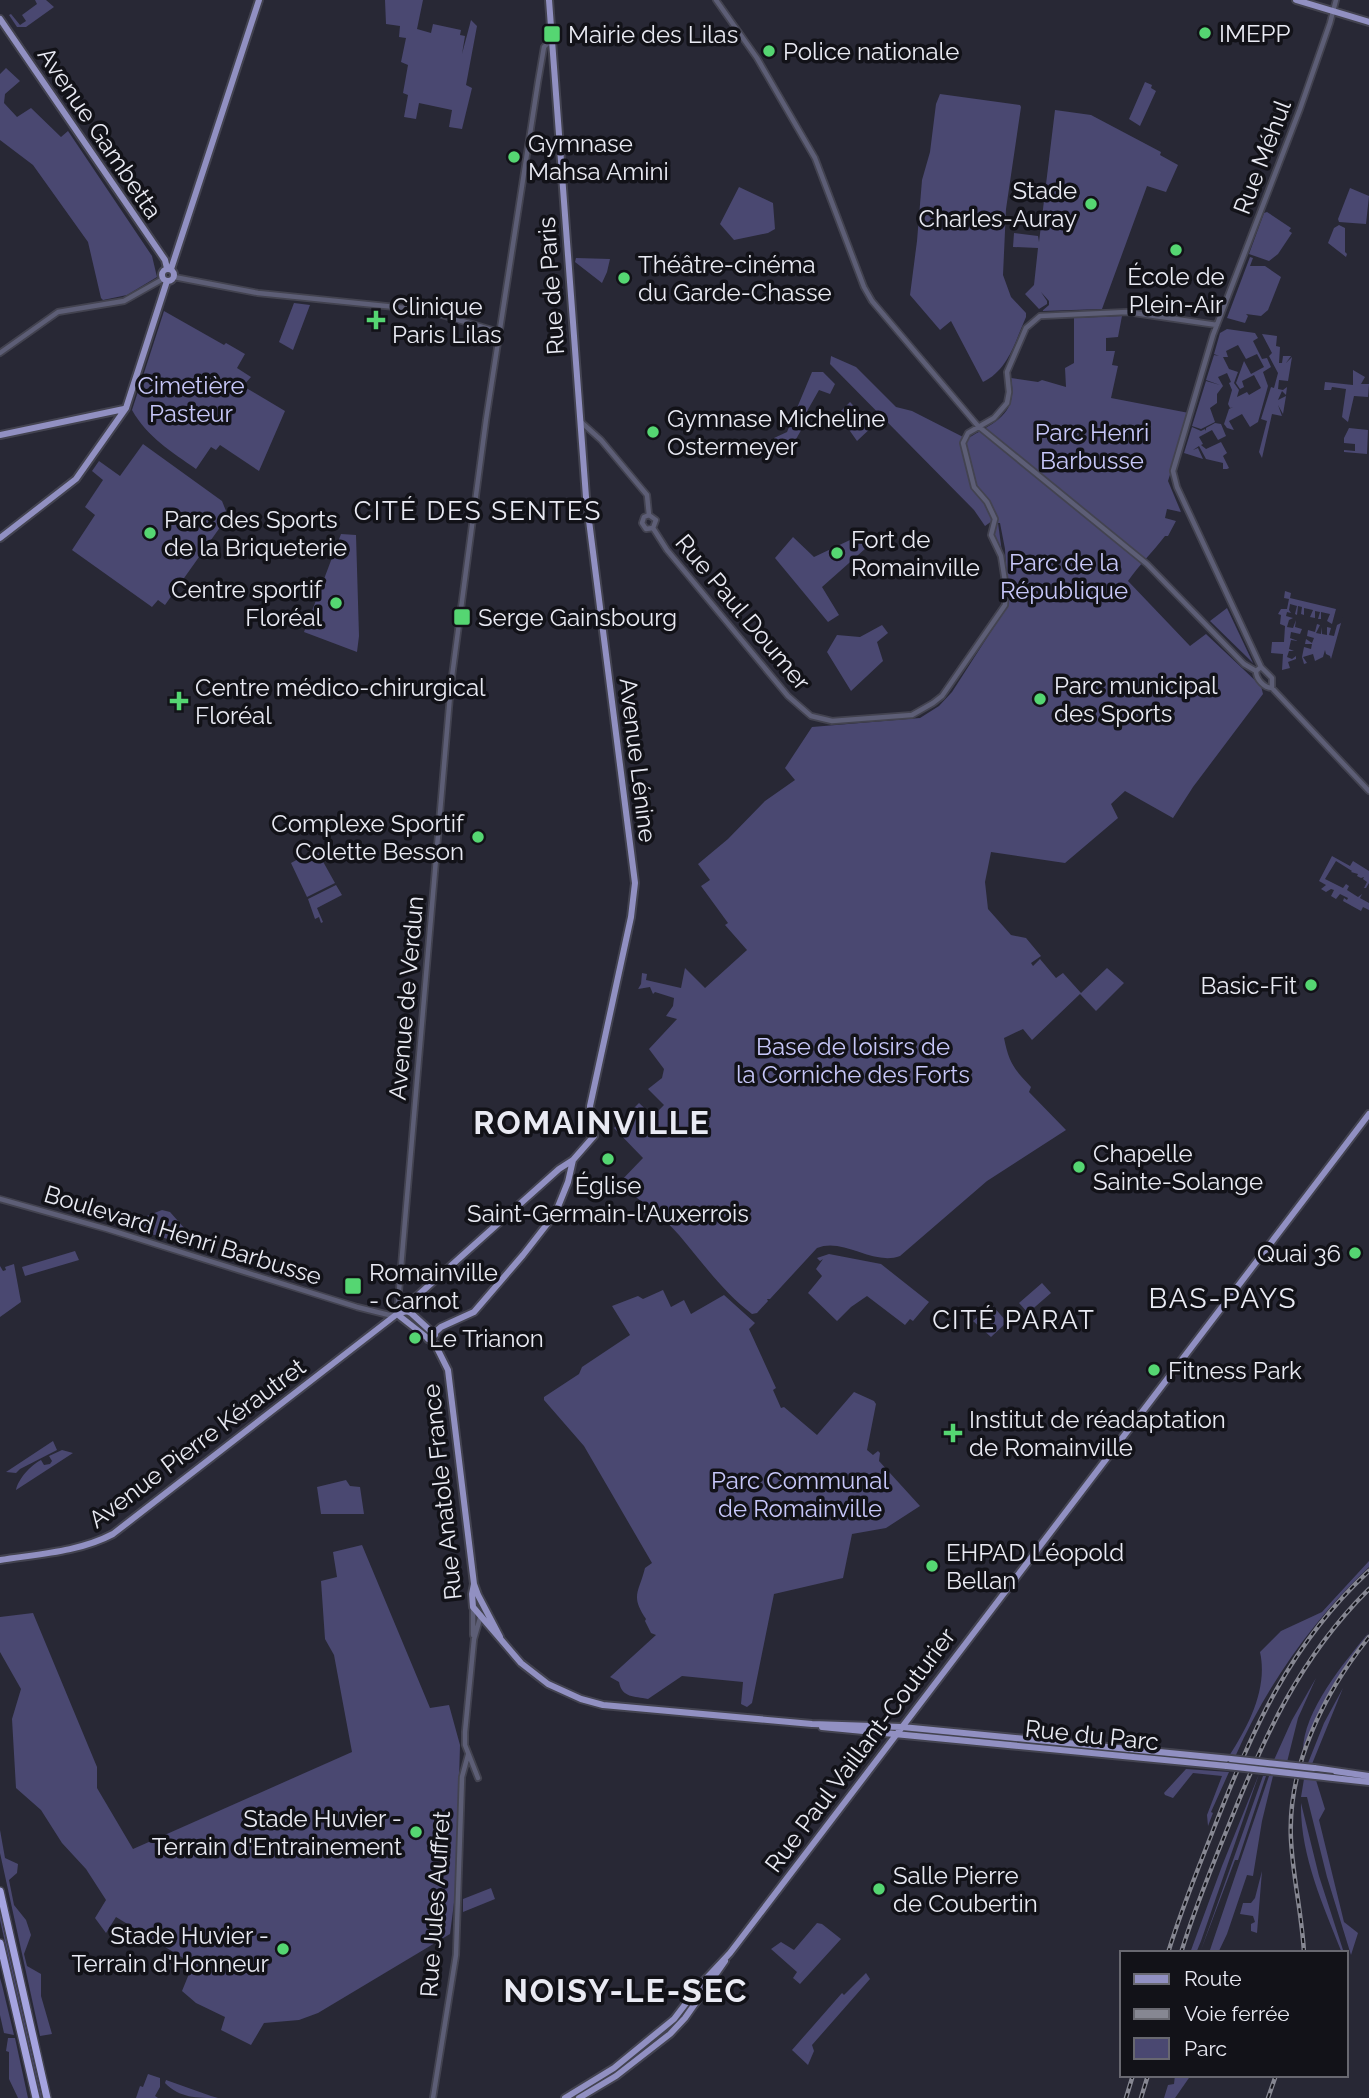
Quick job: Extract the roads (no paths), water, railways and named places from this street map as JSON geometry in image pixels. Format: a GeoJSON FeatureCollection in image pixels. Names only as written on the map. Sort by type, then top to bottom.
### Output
{"type":"FeatureCollection","features":[{"type":"Feature","properties":{"kind":"highway"},"geometry":{"type":"LineString","coordinates":[[0,1891],[47,2098]]}},
{"type":"Feature","properties":{"kind":"highway"},"geometry":{"type":"LineString","coordinates":[[0,1942],[36,2098]]}},
{"type":"Feature","properties":{"kind":"main road"},"geometry":{"type":"LineString","coordinates":[[0,538],[76,479],[126,408],[165,280],[171,271],[259,0]]}},
{"type":"Feature","properties":{"kind":"main road","name":"Rue de Paris"},"geometry":{"type":"LineString","coordinates":[[549,0],[586,497],[595,568]]}},
{"type":"Feature","properties":{"kind":"main road"},"geometry":{"type":"LineString","coordinates":[[1296,0],[1369,22]]}},
{"type":"Feature","properties":{"kind":"main road","name":"Avenue Gambetta"},"geometry":{"type":"LineString","coordinates":[[0,19],[171,271]]}},
{"type":"Feature","properties":{"kind":"main road"},"geometry":{"type":"LineString","coordinates":[[165,280],[162,271],[171,271]]}},
{"type":"Feature","properties":{"kind":"main road"},"geometry":{"type":"LineString","coordinates":[[0,435],[126,408]]}},
{"type":"Feature","properties":{"kind":"main road","name":"Avenue Lénine"},"geometry":{"type":"LineString","coordinates":[[592,1140],[594,1134],[590,1105],[632,910],[635,883],[595,568]]}},
{"type":"Feature","properties":{"kind":"main road","name":"Rue Paul Vaillant-Couturier"},"geometry":{"type":"LineString","coordinates":[[579,2098],[629,2066],[670,2034],[685,2018],[730,1953],[1369,1114]]}},
{"type":"Feature","properties":{"kind":"main road","name":"Avenue Pierre Kérautret"},"geometry":{"type":"LineString","coordinates":[[0,1560],[76,1548],[97,1543],[113,1534],[397,1314],[559,1169],[573,1160],[592,1140]]}},
{"type":"Feature","properties":{"kind":"main road"},"geometry":{"type":"LineString","coordinates":[[431,1336],[447,1324],[474,1312],[544,1228],[555,1214],[568,1182],[573,1160]]}},
{"type":"Feature","properties":{"kind":"main road","name":"Rue Anatole France"},"geometry":{"type":"LineString","coordinates":[[397,1314],[407,1311],[425,1325],[451,1378],[474,1584],[473,1607]]}},
{"type":"Feature","properties":{"kind":"main road","name":"Rue Anatole France"},"geometry":{"type":"LineString","coordinates":[[397,1314],[431,1336]]}},
{"type":"Feature","properties":{"kind":"main road","name":"Rue du Parc"},"geometry":{"type":"LineString","coordinates":[[474,1584],[483,1613],[500,1635],[500,1639],[521,1663],[548,1684],[595,1703],[812,1724],[902,1727],[1334,1775],[1369,1776]]}},
{"type":"Feature","properties":{"kind":"main road","name":"Rue du Parc"},"geometry":{"type":"LineString","coordinates":[[473,1607],[483,1613]]}},
{"type":"Feature","properties":{"kind":"main road","name":"Rue du Parc"},"geometry":{"type":"LineString","coordinates":[[812,1724],[1196,1760]]}},
{"type":"Feature","properties":{"kind":"main road","name":"Rue du Parc"},"geometry":{"type":"LineString","coordinates":[[1334,1775],[1369,1782]]}},
{"type":"Feature","properties":{"kind":"main road","name":"Rue Paul Vaillant-Couturier"},"geometry":{"type":"LineString","coordinates":[[565,2098],[614,2068],[674,2018],[730,1953]]}},
{"type":"Feature","properties":{"kind":"street"},"geometry":{"type":"LineString","coordinates":[[716,0],[757,58],[813,153],[864,287],[872,301],[978,426],[1147,564],[1244,664],[1259,669],[1272,678],[1272,688]]}},
{"type":"Feature","properties":{"kind":"street","name":"Rue Méhul"},"geometry":{"type":"LineString","coordinates":[[1259,669],[1174,479],[1174,468],[1217,325],[1300,109],[1336,0]]}},
{"type":"Feature","properties":{"kind":"street","name":"Avenue de Verdun"},"geometry":{"type":"LineString","coordinates":[[397,1314],[451,684],[499,332],[538,82],[544,47],[552,39]]}},
{"type":"Feature","properties":{"kind":"street"},"geometry":{"type":"LineString","coordinates":[[171,271],[258,293],[425,310],[499,332]]}},
{"type":"Feature","properties":{"kind":"street"},"geometry":{"type":"LineString","coordinates":[[0,353],[58,312],[124,301],[165,280]]}},
{"type":"Feature","properties":{"kind":"street"},"geometry":{"type":"LineString","coordinates":[[978,426],[994,418],[1007,403],[1007,372],[1027,328],[1035,318],[1127,312],[1217,325]]}},
{"type":"Feature","properties":{"kind":"street"},"geometry":{"type":"LineString","coordinates":[[581,422],[601,440],[647,495],[649,515],[656,520],[653,528],[646,529],[642,523],[644,517],[649,515]]}},
{"type":"Feature","properties":{"kind":"street","name":"Rue Paul Doumer"},"geometry":{"type":"LineString","coordinates":[[653,528],[667,550],[788,696],[811,716],[832,721],[912,715],[942,696],[1005,605],[1006,588],[1001,559],[992,538],[995,519],[987,502],[974,487],[964,449],[964,439],[978,426]]}},
{"type":"Feature","properties":{"kind":"street"},"geometry":{"type":"LineString","coordinates":[[1259,669],[1257,677],[1272,688],[1369,791]]}},
{"type":"Feature","properties":{"kind":"street","name":"Boulevard Henri Barbusse"},"geometry":{"type":"LineString","coordinates":[[0,1199],[211,1260],[357,1307],[389,1315],[397,1314]]}},
{"type":"Feature","properties":{"kind":"street","name":"Rue Anatole France"},"geometry":{"type":"LineString","coordinates":[[473,1607],[474,1639],[465,1732],[468,1755],[478,1778]]}},
{"type":"Feature","properties":{"kind":"street","name":"Rue Anatole France"},"geometry":{"type":"LineString","coordinates":[[474,1639],[483,1613]]}},
{"type":"Feature","properties":{"kind":"street","name":"Rue Jules Auffret"},"geometry":{"type":"LineString","coordinates":[[433,2098],[456,1955],[462,1777],[468,1755]]}},
{"type":"Feature","properties":{"kind":"street"},"geometry":{"type":"LineString","coordinates":[[626,2057],[629,2066]]}},
{"type":"Feature","properties":{"kind":"railway"},"geometry":{"type":"LineString","coordinates":[[1169,1951],[1228,1792],[1276,1690],[1317,1628],[1369,1571]]}},
{"type":"Feature","properties":{"kind":"railway"},"geometry":{"type":"LineString","coordinates":[[1182,1951],[1215,1858],[1270,1730],[1322,1643],[1369,1589]]}},
{"type":"Feature","properties":{"kind":"railway"},"geometry":{"type":"LineString","coordinates":[[1304,1951],[1291,1840],[1295,1785],[1302,1758],[1323,1707],[1369,1637]]}},
{"type":"Feature","properties":{"kind":"railway"},"geometry":{"type":"LineString","coordinates":[[1126,2098],[1132,2077]]}},
{"type":"Feature","properties":{"kind":"railway"},"geometry":{"type":"LineString","coordinates":[[1141,2098],[1147,2077]]}},
{"type":"Feature","properties":{"kind":"railway"},"geometry":{"type":"LineString","coordinates":[[1268,2098],[1275,2077]]}},
{"type":"Feature","properties":{"kind":"place","name":"IMEPP"},"geometry":{"type":"Point","coordinates":[1205,33]}},
{"type":"Feature","properties":{"kind":"place","name":"Mairie des Lilas"},"geometry":{"type":"Point","coordinates":[552,34]}},
{"type":"Feature","properties":{"kind":"place","name":"Police nationale"},"geometry":{"type":"Point","coordinates":[769,51]}},
{"type":"Feature","properties":{"kind":"place","name":"Gymnase Mahsa Amini"},"geometry":{"type":"Point","coordinates":[514,157]}},
{"type":"Feature","properties":{"kind":"place","name":"Stade Charles-Auray"},"geometry":{"type":"Point","coordinates":[1091,204]}},
{"type":"Feature","properties":{"kind":"place","name":"École de Plein-Air"},"geometry":{"type":"Point","coordinates":[1176,250]}},
{"type":"Feature","properties":{"kind":"place","name":"Théâtre-cinéma du Garde-Chasse"},"geometry":{"type":"Point","coordinates":[624,278]}},
{"type":"Feature","properties":{"kind":"place","name":"Clinique Paris Lilas"},"geometry":{"type":"Point","coordinates":[376,320]}},
{"type":"Feature","properties":{"kind":"place","name":"Gymnase Micheline Ostermeyer"},"geometry":{"type":"Point","coordinates":[653,432]}},
{"type":"Feature","properties":{"kind":"place","name":"Parc des Sports de la Briqueterie"},"geometry":{"type":"Point","coordinates":[150,533]}},
{"type":"Feature","properties":{"kind":"place","name":"Fort de Romainville"},"geometry":{"type":"Point","coordinates":[837,553]}},
{"type":"Feature","properties":{"kind":"place","name":"Centre sportif Floréal"},"geometry":{"type":"Point","coordinates":[336,603]}},
{"type":"Feature","properties":{"kind":"place","name":"Serge Gainsbourg"},"geometry":{"type":"Point","coordinates":[462,617]}},
{"type":"Feature","properties":{"kind":"place","name":"Parc municipal des Sports"},"geometry":{"type":"Point","coordinates":[1040,699]}},
{"type":"Feature","properties":{"kind":"place","name":"Centre médico-chirurgical Floréal"},"geometry":{"type":"Point","coordinates":[179,701]}},
{"type":"Feature","properties":{"kind":"place","name":"Complexe Sportif Colette Besson"},"geometry":{"type":"Point","coordinates":[478,837]}},
{"type":"Feature","properties":{"kind":"place","name":"Basic-Fit"},"geometry":{"type":"Point","coordinates":[1311,985]}},
{"type":"Feature","properties":{"kind":"place","name":"Église Saint-Germain-l'Auxerrois"},"geometry":{"type":"Point","coordinates":[608,1159]}},
{"type":"Feature","properties":{"kind":"place","name":"Chapelle Sainte-Solange"},"geometry":{"type":"Point","coordinates":[1079,1167]}},
{"type":"Feature","properties":{"kind":"place","name":"Quai 36"},"geometry":{"type":"Point","coordinates":[1355,1253]}},
{"type":"Feature","properties":{"kind":"place","name":"Romainville - Carnot"},"geometry":{"type":"Point","coordinates":[353,1286]}},
{"type":"Feature","properties":{"kind":"place","name":"Le Trianon"},"geometry":{"type":"Point","coordinates":[415,1338]}},
{"type":"Feature","properties":{"kind":"place","name":"Fitness Park"},"geometry":{"type":"Point","coordinates":[1154,1370]}},
{"type":"Feature","properties":{"kind":"place","name":"Institut de réadaptation de Romainville"},"geometry":{"type":"Point","coordinates":[953,1433]}},
{"type":"Feature","properties":{"kind":"place","name":"EHPAD Léopold Bellan"},"geometry":{"type":"Point","coordinates":[932,1566]}},
{"type":"Feature","properties":{"kind":"place","name":"Stade Huvier - Terrain d'Entrainement"},"geometry":{"type":"Point","coordinates":[416,1832]}},
{"type":"Feature","properties":{"kind":"place","name":"Salle Pierre de Coubertin"},"geometry":{"type":"Point","coordinates":[879,1889]}},
{"type":"Feature","properties":{"kind":"place","name":"Stade Huvier - Terrain d'Honneur"},"geometry":{"type":"Point","coordinates":[283,1949]}},
{"type":"Feature","properties":{"kind":"district","name":"CITÉ DES SENTES"},"geometry":{"type":"Point","coordinates":[478,511]}},
{"type":"Feature","properties":{"kind":"district","name":"ROMAINVILLE"},"geometry":{"type":"Point","coordinates":[592,1122]}},
{"type":"Feature","properties":{"kind":"district","name":"BAS-PAYS"},"geometry":{"type":"Point","coordinates":[1223,1298]}},
{"type":"Feature","properties":{"kind":"district","name":"CITÉ PARAT"},"geometry":{"type":"Point","coordinates":[1014,1320]}},
{"type":"Feature","properties":{"kind":"district","name":"NOISY-LE-SEC"},"geometry":{"type":"Point","coordinates":[626,1990]}},
{"type":"Feature","properties":{"kind":"park label","name":"Cimetière Pasteur"},"geometry":{"type":"Point","coordinates":[191,399]}},
{"type":"Feature","properties":{"kind":"park label","name":"Parc Henri Barbusse"},"geometry":{"type":"Point","coordinates":[1092,446]}},
{"type":"Feature","properties":{"kind":"park label","name":"Parc de la République"},"geometry":{"type":"Point","coordinates":[1064,576]}},
{"type":"Feature","properties":{"kind":"park label","name":"Base de loisirs de la Corniche des Forts"},"geometry":{"type":"Point","coordinates":[853,1060]}},
{"type":"Feature","properties":{"kind":"park label","name":"Parc Communal de Romainville"},"geometry":{"type":"Point","coordinates":[800,1494]}}]}
